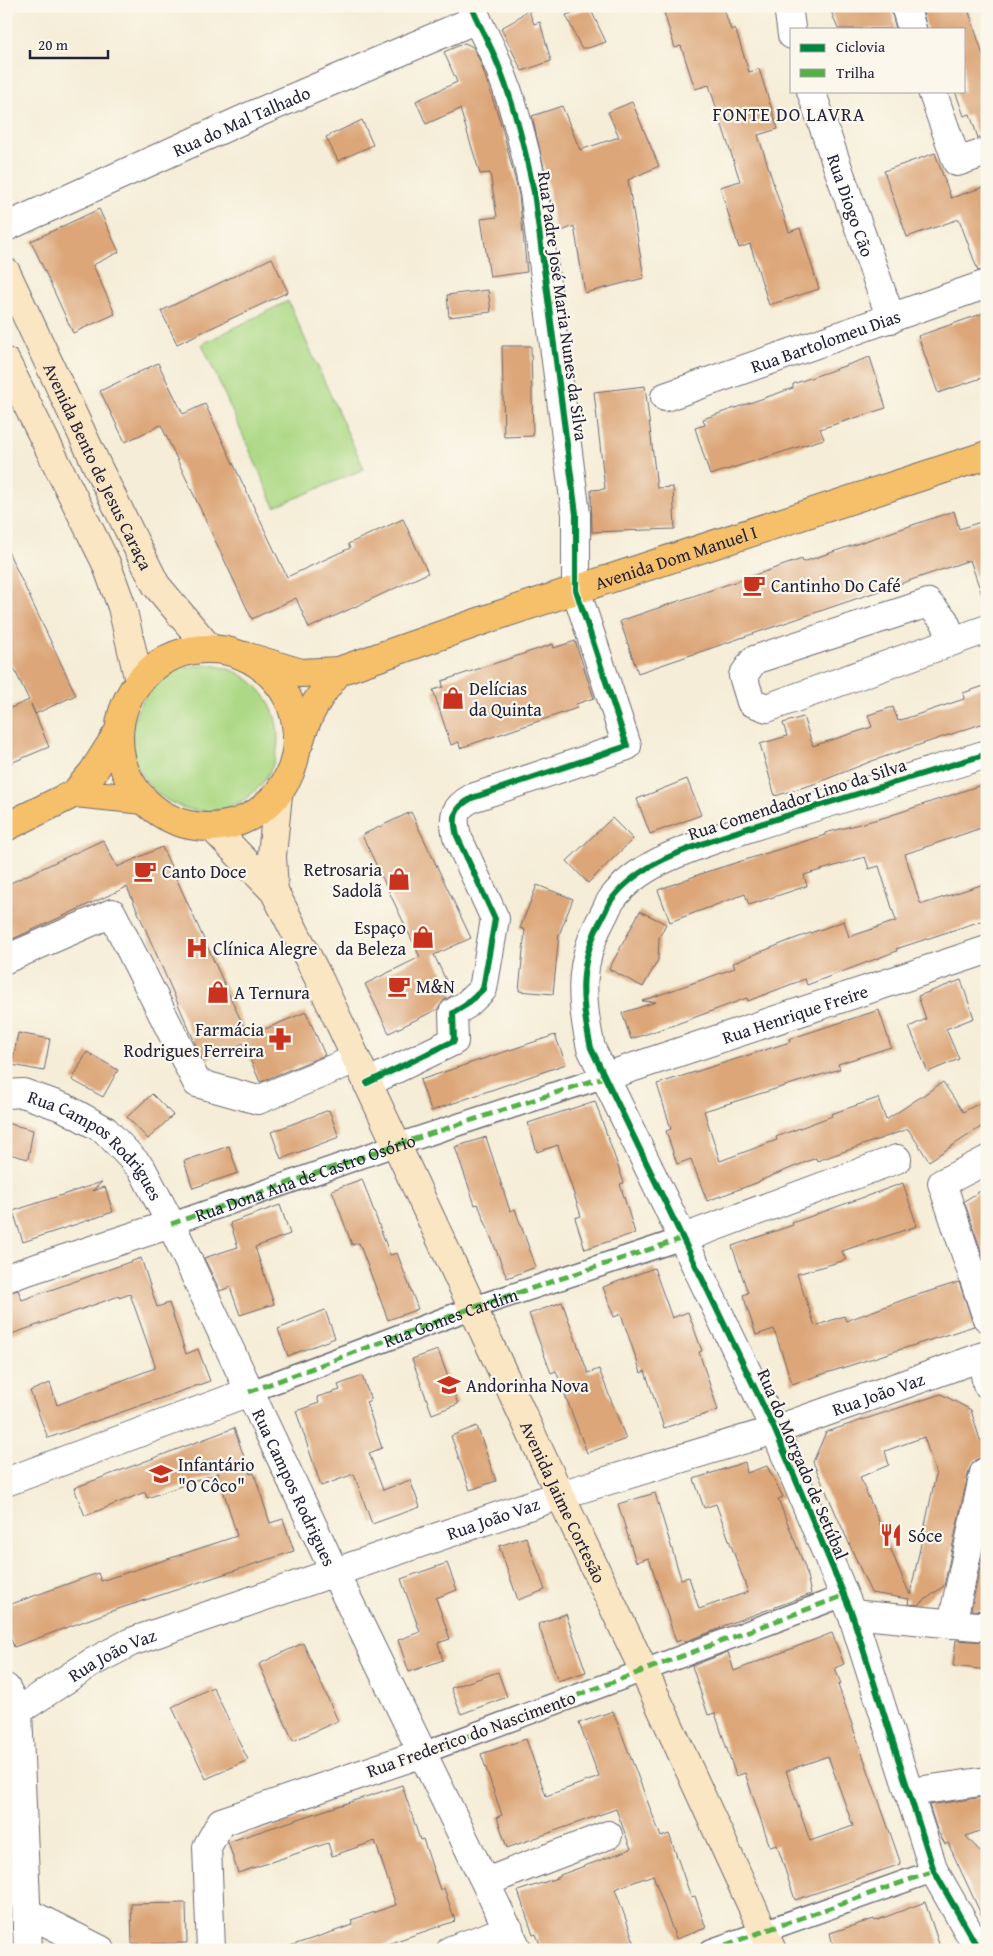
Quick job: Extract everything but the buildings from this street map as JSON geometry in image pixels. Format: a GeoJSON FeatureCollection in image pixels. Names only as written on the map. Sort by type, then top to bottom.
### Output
{"type":"FeatureCollection","features":[{"type":"Feature","properties":{"kind":"main road","name":"Avenida Bento de Jesus Caraça"},"geometry":{"type":"LineString","coordinates":[[6,272],[99,470],[156,585],[208,648]]}},
{"type":"Feature","properties":{"kind":"main road","name":"Avenida Bento de Jesus Caraça"},"geometry":{"type":"LineString","coordinates":[[6,362],[106,563],[122,607],[139,681]]}},
{"type":"Feature","properties":{"kind":"main road","name":"Avenida Dom Manuel I"},"geometry":{"type":"LineString","coordinates":[[245,656],[301,673],[339,672],[496,616],[987,455]]}},
{"type":"Feature","properties":{"kind":"main road"},"geometry":{"type":"LineString","coordinates":[[292,766],[297,740],[294,714],[284,690],[267,671],[245,656],[227,650],[208,648],[182,652],[158,663],[139,681],[125,704],[119,731],[120,756],[129,780],[144,800],[164,815],[187,824],[212,827],[236,822],[259,811],[278,794],[292,766],[304,727],[318,697],[339,672]]}},
{"type":"Feature","properties":{"kind":"main road"},"geometry":{"type":"LineString","coordinates":[[6,827],[75,793],[93,772],[119,731]]}},
{"type":"Feature","properties":{"kind":"main road"},"geometry":{"type":"LineString","coordinates":[[75,793],[144,800]]}},
{"type":"Feature","properties":{"kind":"main road","name":"Avenida Jaime Cortesão"},"geometry":{"type":"LineString","coordinates":[[274,892],[272,856],[278,794]]}},
{"type":"Feature","properties":{"kind":"main road","name":"Avenida Jaime Cortesão"},"geometry":{"type":"LineString","coordinates":[[212,827],[274,892],[320,981],[644,1671],[768,1940]]}},
{"type":"Feature","properties":{"kind":"street"},"geometry":{"type":"LineString","coordinates":[[788,6],[791,28]]}},
{"type":"Feature","properties":{"kind":"street"},"geometry":{"type":"LineString","coordinates":[[905,6],[912,28]]}},
{"type":"Feature","properties":{"kind":"street","name":"Rua do Mal Talhado"},"geometry":{"type":"LineString","coordinates":[[6,227],[474,13]]}},
{"type":"Feature","properties":{"kind":"street","name":"Rua Padre José Maria Nunes da Silva"},"geometry":{"type":"LineString","coordinates":[[362,1071],[454,1041],[453,1013],[466,1005],[483,989],[495,919],[457,836],[454,815],[462,804],[472,798],[627,746],[576,590],[576,514],[534,192],[526,151],[516,116],[494,56],[474,13]]}},
{"type":"Feature","properties":{"kind":"street","name":"Rua Diogo Cão"},"geometry":{"type":"LineString","coordinates":[[811,92],[891,319]]}},
{"type":"Feature","properties":{"kind":"street"},"geometry":{"type":"LineString","coordinates":[[932,92],[957,162],[987,152]]}},
{"type":"Feature","properties":{"kind":"street","name":"Rua Bartolomeu Dias"},"geometry":{"type":"LineString","coordinates":[[665,397],[987,284]]}},
{"type":"Feature","properties":{"kind":"street"},"geometry":{"type":"LineString","coordinates":[[952,641],[944,620],[928,603],[754,660],[743,676],[751,702],[767,708],[987,629]]}},
{"type":"Feature","properties":{"kind":"street","name":"Rua Comendador Lino da Silva"},"geometry":{"type":"LineString","coordinates":[[582,997],[584,961],[596,928],[612,900],[634,877],[659,862],[692,848],[782,817],[987,754]]}},
{"type":"Feature","properties":{"kind":"street"},"geometry":{"type":"LineString","coordinates":[[6,959],[112,913],[197,1083],[258,1100],[362,1071]]}},
{"type":"Feature","properties":{"kind":"street","name":"Rua Henrique Freire"},"geometry":{"type":"LineString","coordinates":[[604,1077],[987,950]]}},
{"type":"Feature","properties":{"kind":"street","name":"Rua do Morgado de Setúbal"},"geometry":{"type":"LineString","coordinates":[[582,997],[591,1048],[775,1430],[847,1606],[910,1792],[934,1871],[979,1950]]}},
{"type":"Feature","properties":{"kind":"street","name":"Rua Dona Ana de Castro Osório"},"geometry":{"type":"LineString","coordinates":[[6,1278],[171,1224],[396,1144],[604,1077]]}},
{"type":"Feature","properties":{"kind":"street","name":"Rua Campos Rodrigues"},"geometry":{"type":"LineString","coordinates":[[6,1094],[23,1094],[66,1108],[105,1130],[142,1169],[171,1224],[334,1571],[514,1939]]}},
{"type":"Feature","properties":{"kind":"street","name":"Rua Gomes Cardim"},"geometry":{"type":"LineString","coordinates":[[6,1482],[472,1308],[684,1238],[897,1159]]}},
{"type":"Feature","properties":{"kind":"street"},"geometry":{"type":"LineString","coordinates":[[987,1160],[942,1183],[987,1318]]}},
{"type":"Feature","properties":{"kind":"street"},"geometry":{"type":"LineString","coordinates":[[984,1356],[987,1384]]}},
{"type":"Feature","properties":{"kind":"street","name":"Rua João Vaz"},"geometry":{"type":"LineString","coordinates":[[12,1700],[92,1663],[131,1642],[560,1495],[775,1430],[984,1356]]}},
{"type":"Feature","properties":{"kind":"street"},"geometry":{"type":"LineString","coordinates":[[952,1624],[984,1474],[987,1471]]}},
{"type":"Feature","properties":{"kind":"street"},"geometry":{"type":"LineString","coordinates":[[847,1606],[952,1624],[987,1627]]}},
{"type":"Feature","properties":{"kind":"street","name":"Rua Frederico do Nascimento"},"geometry":{"type":"LineString","coordinates":[[211,1950],[207,1847],[221,1822],[423,1753],[644,1671],[847,1606]]}},
{"type":"Feature","properties":{"kind":"street"},"geometry":{"type":"LineString","coordinates":[[12,1700],[28,1913],[28,1950]]}},
{"type":"Feature","properties":{"kind":"street"},"geometry":{"type":"LineString","coordinates":[[910,1792],[987,1781]]}},
{"type":"Feature","properties":{"kind":"street"},"geometry":{"type":"LineString","coordinates":[[486,1882],[608,1835]]}},
{"type":"Feature","properties":{"kind":"street"},"geometry":{"type":"LineString","coordinates":[[711,1950],[768,1940],[934,1871]]}},
{"type":"Feature","properties":{"kind":"street"},"geometry":{"type":"LineString","coordinates":[[28,1913],[101,1950]]}},
{"type":"Feature","properties":{"kind":"street"},"geometry":{"type":"LineString","coordinates":[[451,1950],[514,1939]]}},
{"type":"Feature","properties":{"kind":"green space"},"geometry":{"type":"Polygon","coordinates":[[[288,301],[364,469],[275,507],[202,344],[288,301]]]}},
{"type":"Feature","properties":{"kind":"green space"},"geometry":{"type":"Polygon","coordinates":[[[205,665],[233,670],[257,686],[273,710],[278,738],[273,766],[257,790],[233,806],[205,811],[177,806],[153,790],[137,766],[132,738],[137,710],[153,686],[177,670],[205,665]]]}},
{"type":"Feature","properties":{"kind":"marked path"},"geometry":{"type":"LineString","coordinates":[[171,1224],[396,1145],[604,1077]]}},
{"type":"Feature","properties":{"kind":"marked path"},"geometry":{"type":"LineString","coordinates":[[249,1392],[472,1308],[684,1238]]}},
{"type":"Feature","properties":{"kind":"marked path"},"geometry":{"type":"LineString","coordinates":[[423,1753],[843,1596]]}},
{"type":"Feature","properties":{"kind":"marked path"},"geometry":{"type":"LineString","coordinates":[[711,1950],[934,1871]]}},
{"type":"Feature","properties":{"kind":"cycle path"},"geometry":{"type":"LineString","coordinates":[[367,1083],[454,1041],[453,1013],[466,1005],[483,989],[495,919],[457,836],[455,818],[461,805],[472,798],[627,746],[576,590],[576,514],[534,192],[507,88],[471,6]]}},
{"type":"Feature","properties":{"kind":"cycle path"},"geometry":{"type":"LineString","coordinates":[[979,1950],[934,1871],[852,1614],[775,1430],[591,1048],[583,997],[585,965],[595,933],[609,903],[637,875],[667,858],[733,833],[987,754]]}},
{"type":"Feature","properties":{"kind":"place","name":"Cantinho Do Café"},"geometry":{"type":"Point","coordinates":[754,585]}},
{"type":"Feature","properties":{"kind":"place","name":"Delícias da Quinta"},"geometry":{"type":"Point","coordinates":[453,698]}},
{"type":"Feature","properties":{"kind":"place","name":"Canto Doce"},"geometry":{"type":"Point","coordinates":[145,871]}},
{"type":"Feature","properties":{"kind":"place","name":"Retrosaria Sadolã"},"geometry":{"type":"Point","coordinates":[399,879]}},
{"type":"Feature","properties":{"kind":"place","name":"Espaço da Beleza"},"geometry":{"type":"Point","coordinates":[423,937]}},
{"type":"Feature","properties":{"kind":"place","name":"Clínica Alegre"},"geometry":{"type":"Point","coordinates":[197,948]}},
{"type":"Feature","properties":{"kind":"place","name":"M&N"},"geometry":{"type":"Point","coordinates":[399,986]}},
{"type":"Feature","properties":{"kind":"place","name":"A Ternura"},"geometry":{"type":"Point","coordinates":[218,992]}},
{"type":"Feature","properties":{"kind":"place","name":"Farmácia Rodrigues Ferreira"},"geometry":{"type":"Point","coordinates":[280,1039]}},
{"type":"Feature","properties":{"kind":"place","name":"Andorinha Nova"},"geometry":{"type":"Point","coordinates":[449,1385]}},
{"type":"Feature","properties":{"kind":"place","name":"Infantário \"O Côco\""},"geometry":{"type":"Point","coordinates":[161,1474]}},
{"type":"Feature","properties":{"kind":"place","name":"Sóce"},"geometry":{"type":"Point","coordinates":[891,1535]}},
{"type":"Feature","properties":{"kind":"district","name":"FONTE DO LAVRA"},"geometry":{"type":"Point","coordinates":[789,114]}}]}
